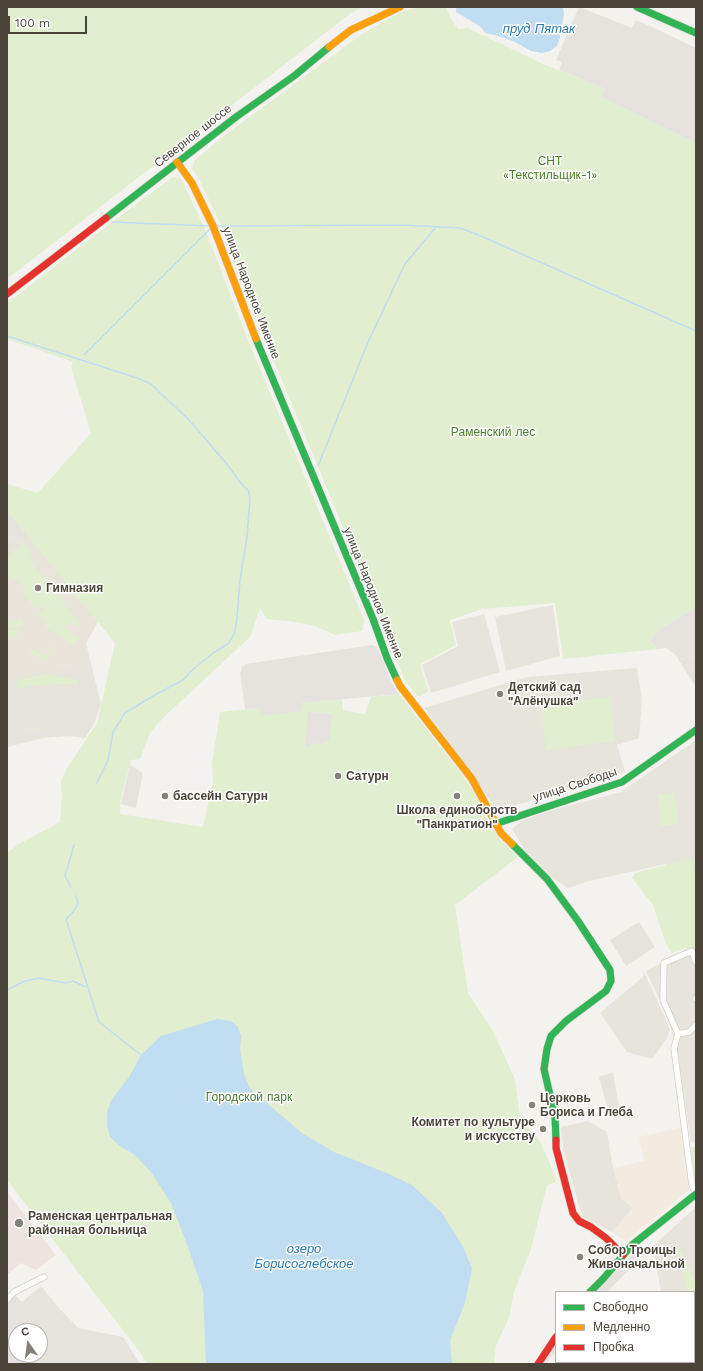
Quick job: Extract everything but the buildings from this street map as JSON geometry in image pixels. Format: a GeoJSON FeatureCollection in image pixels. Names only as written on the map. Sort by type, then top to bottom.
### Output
{"type":"FeatureCollection","features":[{"type":"Feature","properties":{"kind":"street","name":"Северное шоссе"},"geometry":{"type":"LineString","coordinates":[[7,294],[236,117],[294,76],[351,30],[400,7]]}},
{"type":"Feature","properties":{"kind":"street"},"geometry":{"type":"LineString","coordinates":[[638,7],[696,34]]}},
{"type":"Feature","properties":{"kind":"street","name":"улица Народное Имение"},"geometry":{"type":"LineString","coordinates":[[178,162],[192,183],[213,226],[252,328],[373,619],[387,658],[400,686],[472,778],[495,824],[506,838],[547,879],[567,905],[610,970],[611,981],[606,991],[566,1021],[551,1036],[547,1049],[544,1069],[554,1105],[556,1148],[573,1213],[579,1221],[591,1227],[606,1238],[620,1250],[623,1255]]}},
{"type":"Feature","properties":{"kind":"street","name":"улица Свободы"},"geometry":{"type":"LineString","coordinates":[[495,824],[622,782],[696,730]]}},
{"type":"Feature","properties":{"kind":"street"},"geometry":{"type":"LineString","coordinates":[[591,1291],[623,1255],[650,1230],[696,1195],[692,1185],[674,1048],[678,1034],[662,1000],[664,963],[692,951],[696,962]]}},
{"type":"Feature","properties":{"kind":"street"},"geometry":{"type":"LineString","coordinates":[[678,1034],[689,1032],[696,1025]]}},
{"type":"Feature","properties":{"kind":"street"},"geometry":{"type":"LineString","coordinates":[[7,1300],[14,1292],[44,1277]]}},
{"type":"Feature","properties":{"kind":"street"},"geometry":{"type":"LineString","coordinates":[[538,1364],[555,1338]]}},
{"type":"Feature","properties":{"kind":"shaded area"},"geometry":{"type":"Polygon","coordinates":[[[579,7],[632,28],[636,20],[696,48],[696,143],[601,97],[605,89],[559,70],[562,62],[556,60],[579,7]]]}},
{"type":"Feature","properties":{"kind":"shaded area"},"geometry":{"type":"Polygon","coordinates":[[[7,510],[98,622],[86,643],[101,704],[94,724],[84,739],[68,736],[43,738],[7,747],[7,510]]]}},
{"type":"Feature","properties":{"kind":"shaded area"},"geometry":{"type":"Polygon","coordinates":[[[21,533],[23,536],[9,548],[7,545],[21,533]]]}},
{"type":"Feature","properties":{"kind":"shaded area","name":"Гимназия"},"geometry":{"type":"Polygon","coordinates":[[[29,538],[97,622],[71,666],[7,681],[7,555],[29,538]]]}},
{"type":"Feature","properties":{"kind":"shaded area"},"geometry":{"type":"Polygon","coordinates":[[[553,605],[560,656],[506,671],[495,617],[553,605]]]}},
{"type":"Feature","properties":{"kind":"shaded area"},"geometry":{"type":"Polygon","coordinates":[[[696,608],[696,657],[678,659],[676,655],[666,648],[658,649],[650,641],[658,630],[696,608]]]}},
{"type":"Feature","properties":{"kind":"shaded area"},"geometry":{"type":"Polygon","coordinates":[[[484,614],[500,672],[431,693],[422,665],[458,646],[452,622],[484,614]]]}},
{"type":"Feature","properties":{"kind":"shaded area"},"geometry":{"type":"Polygon","coordinates":[[[372,645],[377,647],[394,687],[399,694],[302,703],[302,711],[261,716],[260,708],[245,709],[240,674],[242,667],[246,664],[372,645]]]}},
{"type":"Feature","properties":{"kind":"shaded area"},"geometry":{"type":"Polygon","coordinates":[[[696,657],[696,687],[678,659],[696,657]]]}},
{"type":"Feature","properties":{"kind":"shaded area"},"geometry":{"type":"Polygon","coordinates":[[[637,668],[642,699],[639,738],[617,745],[625,772],[497,811],[424,708],[527,677],[637,668]]]}},
{"type":"Feature","properties":{"kind":"shaded area"},"geometry":{"type":"Polygon","coordinates":[[[308,712],[332,714],[329,739],[323,744],[310,743],[309,747],[305,746],[308,712]]]}},
{"type":"Feature","properties":{"kind":"shaded area"},"geometry":{"type":"Polygon","coordinates":[[[42,730],[51,731],[50,736],[43,735],[24,740],[23,735],[42,730]]]}},
{"type":"Feature","properties":{"kind":"shaded area"},"geometry":{"type":"Polygon","coordinates":[[[696,740],[696,904],[666,864],[589,881],[568,888],[551,877],[526,852],[512,829],[521,821],[553,810],[621,792],[696,740]]]}},
{"type":"Feature","properties":{"kind":"shaded area"},"geometry":{"type":"Polygon","coordinates":[[[130,765],[143,773],[136,808],[121,804],[130,765]]]}},
{"type":"Feature","properties":{"kind":"shaded area"},"geometry":{"type":"Polygon","coordinates":[[[639,922],[655,947],[626,966],[610,940],[639,922]]]}},
{"type":"Feature","properties":{"kind":"shaded area"},"geometry":{"type":"Polygon","coordinates":[[[696,939],[696,1142],[691,1142],[679,1061],[669,1020],[646,971],[689,948],[696,939]]]}},
{"type":"Feature","properties":{"kind":"shaded area"},"geometry":{"type":"Polygon","coordinates":[[[644,972],[670,1029],[666,1040],[652,1059],[627,1052],[600,1013],[643,977],[644,972]]]}},
{"type":"Feature","properties":{"kind":"shaded area"},"geometry":{"type":"Polygon","coordinates":[[[613,1072],[619,1108],[611,1109],[607,1106],[599,1077],[613,1072]]]}},
{"type":"Feature","properties":{"kind":"shaded area"},"geometry":{"type":"Polygon","coordinates":[[[588,1121],[607,1132],[612,1163],[621,1198],[633,1208],[612,1232],[584,1218],[580,1210],[563,1148],[561,1127],[588,1121]]]}},
{"type":"Feature","properties":{"kind":"shaded area"},"geometry":{"type":"Polygon","coordinates":[[[682,1127],[689,1188],[688,1191],[626,1241],[612,1232],[633,1208],[621,1198],[613,1168],[644,1161],[639,1137],[682,1127]]]}},
{"type":"Feature","properties":{"kind":"shaded area","name":"Раменская центральная районная больница"},"geometry":{"type":"Polygon","coordinates":[[[7,1192],[56,1255],[36,1270],[21,1263],[7,1275],[7,1192]]]}},
{"type":"Feature","properties":{"kind":"shaded area"},"geometry":{"type":"Polygon","coordinates":[[[696,1208],[696,1364],[631,1364],[695,1363],[695,1291],[661,1291],[653,1246],[696,1208]]]}},
{"type":"Feature","properties":{"kind":"shaded area"},"geometry":{"type":"Polygon","coordinates":[[[634,1252],[637,1262],[608,1291],[597,1291],[634,1252]]]}},
{"type":"Feature","properties":{"kind":"shaded area"},"geometry":{"type":"Polygon","coordinates":[[[41,1286],[78,1328],[123,1337],[140,1364],[7,1364],[7,1304],[15,1295],[22,1302],[41,1286]]]}},
{"type":"Feature","properties":{"kind":"shaded area"},"geometry":{"type":"Polygon","coordinates":[[[555,1344],[555,1352],[546,1364],[542,1364],[555,1344]]]}},
{"type":"Feature","properties":{"kind":"shaded area"},"geometry":{"type":"Polygon","coordinates":[[[616,1363],[617,1364],[575,1364],[616,1363]]]}},
{"type":"Feature","properties":{"kind":"green space"},"geometry":{"type":"Polygon","coordinates":[[[7,7],[363,7],[351,13],[7,279],[7,7]]]}},
{"type":"Feature","properties":{"kind":"green space","name":"Раменский лес"},"geometry":{"type":"Polygon","coordinates":[[[418,7],[446,7],[451,19],[458,29],[468,28],[543,64],[605,89],[602,97],[696,143],[696,608],[658,630],[650,641],[658,649],[563,659],[555,603],[482,609],[450,620],[456,645],[420,664],[428,691],[421,696],[417,696],[406,682],[394,655],[380,616],[259,325],[220,223],[199,179],[192,169],[195,160],[225,135],[362,34],[397,14],[418,7]]]}},
{"type":"Feature","properties":{"kind":"green space","name":"Городской парк"},"geometry":{"type":"Polygon","coordinates":[[[173,177],[180,178],[205,229],[244,330],[364,620],[362,631],[335,635],[315,626],[267,619],[260,608],[250,637],[164,717],[150,733],[140,759],[131,760],[121,798],[120,814],[203,827],[213,782],[212,764],[220,712],[342,699],[343,710],[365,714],[371,697],[399,694],[458,769],[476,795],[480,806],[499,838],[518,857],[455,905],[468,993],[493,1031],[515,1079],[520,1119],[539,1139],[551,1166],[556,1182],[547,1185],[531,1249],[514,1292],[509,1318],[496,1345],[494,1364],[148,1364],[7,1180],[7,853],[19,844],[60,822],[62,796],[61,781],[66,770],[97,723],[115,643],[7,510],[7,484],[38,493],[91,433],[71,367],[73,362],[7,339],[7,303],[173,177]]]}},
{"type":"Feature","properties":{"kind":"green space"},"geometry":{"type":"Polygon","coordinates":[[[24,544],[33,556],[30,560],[81,625],[79,627],[75,623],[73,625],[69,620],[65,628],[79,637],[74,645],[45,627],[46,624],[38,613],[46,610],[42,606],[34,608],[22,592],[26,590],[16,578],[13,580],[7,573],[7,557],[24,544]]]}},
{"type":"Feature","properties":{"kind":"green space"},"geometry":{"type":"Polygon","coordinates":[[[22,619],[23,625],[7,629],[7,622],[22,619]]]}},
{"type":"Feature","properties":{"kind":"green space"},"geometry":{"type":"Polygon","coordinates":[[[17,629],[19,636],[7,638],[7,631],[17,629]]]}},
{"type":"Feature","properties":{"kind":"green space"},"geometry":{"type":"Polygon","coordinates":[[[56,641],[46,660],[43,661],[28,652],[32,648],[45,657],[56,641]]]}},
{"type":"Feature","properties":{"kind":"green space"},"geometry":{"type":"Polygon","coordinates":[[[45,674],[77,680],[78,684],[36,685],[18,689],[15,681],[45,674]]]}},
{"type":"Feature","properties":{"kind":"green space"},"geometry":{"type":"Polygon","coordinates":[[[610,697],[615,741],[546,750],[541,705],[610,697]]]}},
{"type":"Feature","properties":{"kind":"green space"},"geometry":{"type":"Polygon","coordinates":[[[675,793],[678,824],[661,826],[658,795],[675,793]]]}},
{"type":"Feature","properties":{"kind":"green space"},"geometry":{"type":"Polygon","coordinates":[[[689,859],[696,861],[693,869],[696,872],[696,949],[685,948],[671,953],[665,941],[653,905],[632,878],[635,873],[689,859]]]}},
{"type":"Feature","properties":{"kind":"green space"},"geometry":{"type":"Polygon","coordinates":[[[691,1147],[696,1147],[695,1181],[691,1147]]]}},
{"type":"Feature","properties":{"kind":"green space"},"geometry":{"type":"Polygon","coordinates":[[[678,1249],[681,1250],[696,1283],[693,1291],[687,1291],[678,1249]]]}},
{"type":"Feature","properties":{"kind":"green space"},"geometry":{"type":"Polygon","coordinates":[[[696,1318],[696,1364],[674,1364],[695,1363],[696,1318]]]}},
{"type":"Feature","properties":{"kind":"water","name":"пруд Пятак"},"geometry":{"type":"Polygon","coordinates":[[[456,7],[561,7],[563,8],[564,14],[557,46],[550,51],[542,53],[531,51],[515,42],[485,33],[481,27],[456,12],[456,7]]]}},
{"type":"Feature","properties":{"kind":"water","name":"озеро Борисоглебское"},"geometry":{"type":"Polygon","coordinates":[[[217,1019],[231,1021],[238,1027],[241,1036],[240,1049],[244,1074],[249,1087],[256,1094],[303,1134],[334,1152],[412,1185],[442,1213],[462,1245],[472,1268],[465,1303],[450,1340],[452,1364],[206,1364],[203,1291],[171,1203],[151,1172],[135,1155],[120,1146],[110,1137],[107,1126],[107,1112],[111,1101],[129,1077],[141,1055],[161,1036],[217,1019]]]}},
{"type":"Feature","properties":{"kind":"waterway"},"geometry":{"type":"LineString","coordinates":[[112,222],[210,226]]}},
{"type":"Feature","properties":{"kind":"waterway"},"geometry":{"type":"LineString","coordinates":[[216,226],[404,225],[460,228],[696,331]]}},
{"type":"Feature","properties":{"kind":"waterway"},"geometry":{"type":"LineString","coordinates":[[318,466],[368,342],[405,264],[436,227]]}},
{"type":"Feature","properties":{"kind":"waterway"},"geometry":{"type":"LineString","coordinates":[[85,354],[211,228]]}},
{"type":"Feature","properties":{"kind":"waterway"},"geometry":{"type":"LineString","coordinates":[[7,336],[140,379],[151,384],[189,420],[226,463],[243,486],[248,490],[250,498],[247,537],[240,580],[235,632],[229,643],[213,653],[190,672],[183,680],[125,713],[113,732],[108,760],[97,783]]}},
{"type":"Feature","properties":{"kind":"waterway"},"geometry":{"type":"LineString","coordinates":[[71,887],[65,876],[74,845]]}},
{"type":"Feature","properties":{"kind":"waterway"},"geometry":{"type":"LineString","coordinates":[[76,896],[78,904],[66,919],[99,1022],[141,1055]]}},
{"type":"Feature","properties":{"kind":"waterway"},"geometry":{"type":"LineString","coordinates":[[7,990],[25,981],[39,978],[65,983],[73,981],[86,987]]}},
{"type":"Feature","properties":{"kind":"traffic: fast"},"geometry":{"type":"LineString","coordinates":[[637,7],[696,33]]}},
{"type":"Feature","properties":{"kind":"traffic: fast"},"geometry":{"type":"LineString","coordinates":[[106,218],[236,117],[294,76],[329,47]]}},
{"type":"Feature","properties":{"kind":"traffic: fast"},"geometry":{"type":"LineString","coordinates":[[256,339],[397,680]]}},
{"type":"Feature","properties":{"kind":"traffic: fast"},"geometry":{"type":"LineString","coordinates":[[495,824],[622,782],[696,730]]}},
{"type":"Feature","properties":{"kind":"traffic: fast"},"geometry":{"type":"LineString","coordinates":[[512,844],[547,879],[578,921],[610,970],[611,981],[606,991],[566,1021],[551,1036],[547,1049],[544,1069],[555,1117],[556,1140]]}},
{"type":"Feature","properties":{"kind":"traffic: fast"},"geometry":{"type":"LineString","coordinates":[[591,1291],[632,1245],[696,1194]]}},
{"type":"Feature","properties":{"kind":"traffic: slow"},"geometry":{"type":"LineString","coordinates":[[329,47],[351,30],[400,7]]}},
{"type":"Feature","properties":{"kind":"traffic: slow"},"geometry":{"type":"LineString","coordinates":[[177,162],[192,183],[213,226],[256,339]]}},
{"type":"Feature","properties":{"kind":"traffic: slow"},"geometry":{"type":"LineString","coordinates":[[397,680],[400,686],[472,779],[501,833],[512,844]]}},
{"type":"Feature","properties":{"kind":"traffic: jam"},"geometry":{"type":"LineString","coordinates":[[7,294],[106,218]]}},
{"type":"Feature","properties":{"kind":"traffic: jam"},"geometry":{"type":"LineString","coordinates":[[556,1140],[556,1148],[573,1213],[579,1221],[591,1227],[606,1238],[623,1255]]}},
{"type":"Feature","properties":{"kind":"traffic: jam"},"geometry":{"type":"LineString","coordinates":[[538,1364],[555,1338]]}},
{"type":"Feature","properties":{"kind":"place","name":"Гимназия"},"geometry":{"type":"Point","coordinates":[38,588]}},
{"type":"Feature","properties":{"kind":"place","name":"Детский сад \"Алёнушка\""},"geometry":{"type":"Point","coordinates":[500,694]}},
{"type":"Feature","properties":{"kind":"place","name":"Сатурн"},"geometry":{"type":"Point","coordinates":[338,776]}},
{"type":"Feature","properties":{"kind":"place","name":"бассейн Сатурн"},"geometry":{"type":"Point","coordinates":[165,796]}},
{"type":"Feature","properties":{"kind":"place","name":"Школа единоборств \"Панкратион\""},"geometry":{"type":"Point","coordinates":[457,796]}},
{"type":"Feature","properties":{"kind":"place","name":"Церковь Бориса и Глеба"},"geometry":{"type":"Point","coordinates":[532,1105]}},
{"type":"Feature","properties":{"kind":"place","name":"Комитет по культуре и искусству"},"geometry":{"type":"Point","coordinates":[543,1129]}},
{"type":"Feature","properties":{"kind":"place","name":"Раменская центральная районная больница"},"geometry":{"type":"Point","coordinates":[19,1223]}},
{"type":"Feature","properties":{"kind":"place","name":"Собор Троицы Живоначальной"},"geometry":{"type":"Point","coordinates":[580,1257]}},
{"type":"Feature","properties":{"kind":"park label","name":"СНТ «Текстильщик-1»"},"geometry":{"type":"Point","coordinates":[550,168]}}]}
